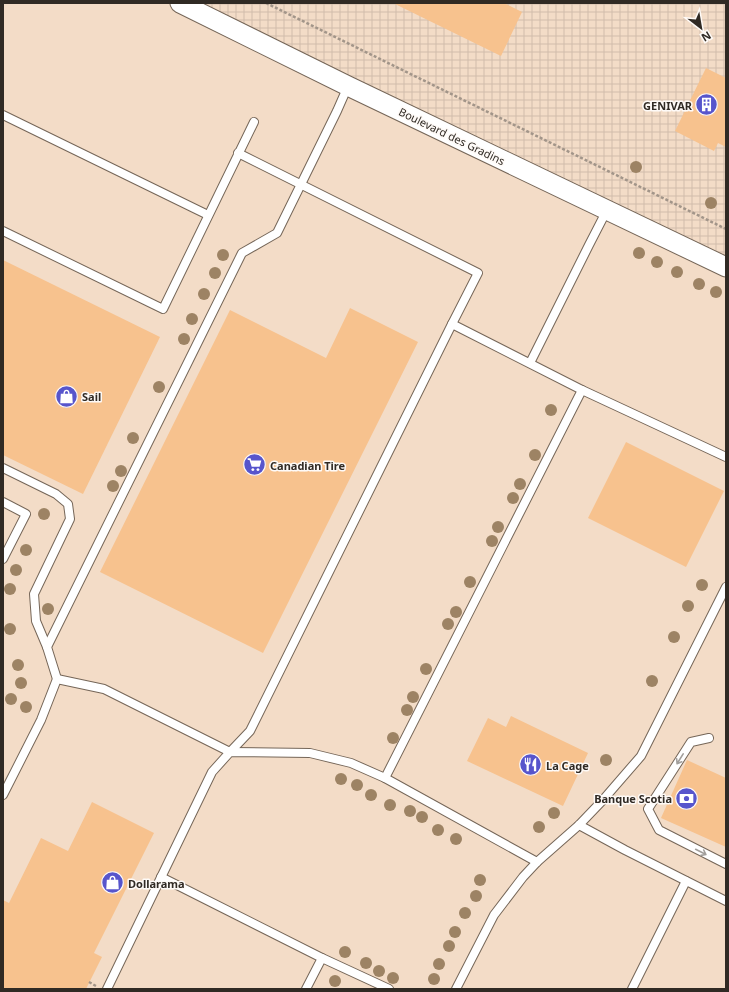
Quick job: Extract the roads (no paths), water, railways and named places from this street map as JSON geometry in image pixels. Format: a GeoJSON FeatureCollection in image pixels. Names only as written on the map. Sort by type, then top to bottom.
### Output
{"type":"FeatureCollection","features":[{"type":"Feature","properties":{"kind":"street","name":"Boulevard des Gradins"},"geometry":{"type":"LineString","coordinates":[[180,3],[348,86],[726,267]]}},
{"type":"Feature","properties":{"kind":"lane"},"geometry":{"type":"LineString","coordinates":[[47,647],[242,253],[276,233],[348,86]]}},
{"type":"Feature","properties":{"kind":"lane"},"geometry":{"type":"LineString","coordinates":[[3,115],[208,215]]}},
{"type":"Feature","properties":{"kind":"lane"},"geometry":{"type":"LineString","coordinates":[[3,231],[163,309],[254,122]]}},
{"type":"Feature","properties":{"kind":"lane"},"geometry":{"type":"LineString","coordinates":[[107,989],[212,772],[250,731],[478,273],[238,153]]}},
{"type":"Feature","properties":{"kind":"lane"},"geometry":{"type":"LineString","coordinates":[[530,363],[588,245],[607,210]]}},
{"type":"Feature","properties":{"kind":"lane"},"geometry":{"type":"LineString","coordinates":[[452,324],[582,390],[726,457]]}},
{"type":"Feature","properties":{"kind":"lane"},"geometry":{"type":"LineString","coordinates":[[385,778],[582,390]]}},
{"type":"Feature","properties":{"kind":"lane"},"geometry":{"type":"LineString","coordinates":[[3,468],[56,494],[68,504],[70,519],[34,594],[36,621],[47,647],[57,679],[41,720],[3,795]]}},
{"type":"Feature","properties":{"kind":"lane"},"geometry":{"type":"LineString","coordinates":[[3,502],[26,514],[3,559]]}},
{"type":"Feature","properties":{"kind":"lane"},"geometry":{"type":"LineString","coordinates":[[456,989],[494,915],[523,877],[537,862],[579,825],[642,756],[726,586]]}},
{"type":"Feature","properties":{"kind":"lane"},"geometry":{"type":"LineString","coordinates":[[57,679],[104,689],[230,752],[310,753],[351,763],[385,778],[537,862]]}},
{"type":"Feature","properties":{"kind":"lane"},"geometry":{"type":"LineString","coordinates":[[709,738],[690,742],[648,809],[659,830],[726,864]]}},
{"type":"Feature","properties":{"kind":"lane"},"geometry":{"type":"LineString","coordinates":[[579,825],[726,901]]}},
{"type":"Feature","properties":{"kind":"lane"},"geometry":{"type":"LineString","coordinates":[[161,877],[322,958],[389,989]]}},
{"type":"Feature","properties":{"kind":"lane"},"geometry":{"type":"LineString","coordinates":[[632,989],[686,881]]}},
{"type":"Feature","properties":{"kind":"lane"},"geometry":{"type":"LineString","coordinates":[[306,989],[322,958]]}},
{"type":"Feature","properties":{"kind":"place","name":"GENIVAR"},"geometry":{"type":"Point","coordinates":[707,105]}},
{"type":"Feature","properties":{"kind":"place","name":"Sail"},"geometry":{"type":"Point","coordinates":[67,396]}},
{"type":"Feature","properties":{"kind":"place","name":"Canadian Tire"},"geometry":{"type":"Point","coordinates":[255,465]}},
{"type":"Feature","properties":{"kind":"place","name":"La Cage"},"geometry":{"type":"Point","coordinates":[531,765]}},
{"type":"Feature","properties":{"kind":"place","name":"Banque Scotia"},"geometry":{"type":"Point","coordinates":[687,798]}},
{"type":"Feature","properties":{"kind":"place","name":"Dollarama"},"geometry":{"type":"Point","coordinates":[113,883]}}]}
